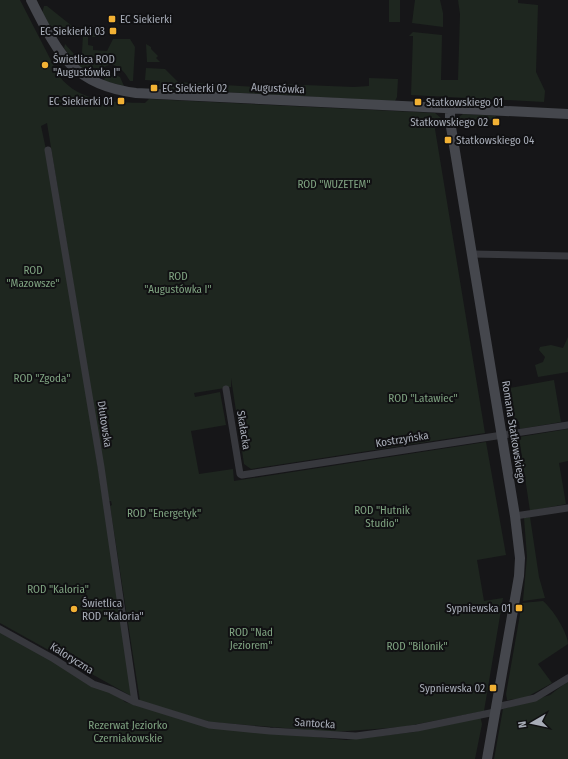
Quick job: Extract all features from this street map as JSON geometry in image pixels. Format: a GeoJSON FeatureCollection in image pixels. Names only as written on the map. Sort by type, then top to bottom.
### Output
{"type":"FeatureCollection","features":[{"type":"Feature","properties":{"kind":"street","name":"Augustówka"},"geometry":{"type":"LineString","coordinates":[[31,0],[55,45],[66,60],[94,83],[110,89],[136,93],[568,114]]}},
{"type":"Feature","properties":{"kind":"street","name":"Romana Statkowskiego"},"geometry":{"type":"LineString","coordinates":[[450,109],[450,121],[515,516],[520,558],[519,576],[486,759]]}},
{"type":"Feature","properties":{"kind":"street","name":"Dłutowska"},"geometry":{"type":"LineString","coordinates":[[48,150],[101,467],[135,702]]}},
{"type":"Feature","properties":{"kind":"street"},"geometry":{"type":"LineString","coordinates":[[472,254],[568,256]]}},
{"type":"Feature","properties":{"kind":"street","name":"Skałacka"},"geometry":{"type":"LineString","coordinates":[[226,389],[240,475]]}},
{"type":"Feature","properties":{"kind":"street","name":"Kostrzyńska"},"geometry":{"type":"LineString","coordinates":[[240,475],[568,425]]}},
{"type":"Feature","properties":{"kind":"street"},"geometry":{"type":"LineString","coordinates":[[515,516],[568,508]]}},
{"type":"Feature","properties":{"kind":"street","name":"Kaloryczna"},"geometry":{"type":"LineString","coordinates":[[0,629],[54,659],[93,684],[135,702]]}},
{"type":"Feature","properties":{"kind":"street","name":"Santocka"},"geometry":{"type":"LineString","coordinates":[[135,702],[209,725],[343,736],[417,728],[496,709],[535,698],[568,678]]}},
{"type":"Feature","properties":{"kind":"green space"},"geometry":{"type":"Polygon","coordinates":[[[0,0],[20,0],[59,76],[67,85],[77,91],[98,99],[145,103],[149,99],[435,113],[441,118],[442,124],[434,123],[485,433],[251,469],[244,464],[231,378],[231,387],[194,393],[195,397],[220,392],[226,425],[191,431],[199,474],[233,469],[234,481],[486,442],[506,555],[477,560],[484,601],[503,598],[484,711],[403,727],[334,732],[210,722],[140,701],[110,506],[112,505],[111,501],[109,501],[47,123],[41,126],[82,364],[133,697],[0,623],[0,0]]]}},
{"type":"Feature","properties":{"kind":"green space"},"geometry":{"type":"Polygon","coordinates":[[[389,0],[400,0],[400,22],[389,22],[389,0]]]}},
{"type":"Feature","properties":{"kind":"green space"},"geometry":{"type":"Polygon","coordinates":[[[415,0],[440,0],[443,13],[443,27],[412,23],[415,0]]]}},
{"type":"Feature","properties":{"kind":"green space"},"geometry":{"type":"Polygon","coordinates":[[[458,0],[518,0],[518,3],[538,5],[536,72],[545,91],[544,102],[411,95],[413,36],[409,36],[413,32],[442,35],[441,80],[458,80],[460,14],[458,0]]]}},
{"type":"Feature","properties":{"kind":"green space"},"geometry":{"type":"Polygon","coordinates":[[[44,6],[47,6],[72,26],[59,33],[51,30],[42,13],[44,6]]]}},
{"type":"Feature","properties":{"kind":"green space"},"geometry":{"type":"Polygon","coordinates":[[[91,30],[100,31],[100,37],[88,37],[88,45],[93,46],[93,50],[107,51],[113,39],[130,39],[135,47],[133,81],[130,81],[125,73],[115,65],[106,66],[91,76],[79,67],[64,48],[65,44],[75,55],[82,53],[83,34],[91,30]]]}},
{"type":"Feature","properties":{"kind":"green space"},"geometry":{"type":"Polygon","coordinates":[[[146,44],[151,47],[151,49],[158,56],[156,58],[160,62],[147,62],[146,44]]]}},
{"type":"Feature","properties":{"kind":"green space"},"geometry":{"type":"Polygon","coordinates":[[[146,68],[165,69],[178,82],[273,88],[279,84],[354,87],[369,86],[369,78],[398,79],[397,97],[395,101],[161,89],[159,87],[160,81],[145,80],[146,68]]]}},
{"type":"Feature","properties":{"kind":"green space"},"geometry":{"type":"Polygon","coordinates":[[[112,73],[120,77],[124,86],[104,81],[105,75],[112,73]]]}},
{"type":"Feature","properties":{"kind":"green space"},"geometry":{"type":"Polygon","coordinates":[[[463,114],[496,116],[494,120],[456,119],[463,114]]]}},
{"type":"Feature","properties":{"kind":"green space"},"geometry":{"type":"Polygon","coordinates":[[[568,337],[568,372],[538,377],[535,365],[543,362],[545,357],[539,350],[540,347],[551,345],[563,348],[568,337]]]}},
{"type":"Feature","properties":{"kind":"green space"},"geometry":{"type":"Polygon","coordinates":[[[554,380],[561,422],[520,429],[519,422],[514,418],[510,388],[554,380]]]}},
{"type":"Feature","properties":{"kind":"green space"},"geometry":{"type":"Polygon","coordinates":[[[568,429],[568,461],[559,463],[566,504],[530,511],[519,437],[568,429]]]}},
{"type":"Feature","properties":{"kind":"green space"},"geometry":{"type":"Polygon","coordinates":[[[530,517],[539,577],[545,598],[523,601],[527,557],[524,518],[530,517]]]}},
{"type":"Feature","properties":{"kind":"green space"},"geometry":{"type":"Polygon","coordinates":[[[543,601],[551,609],[559,621],[568,644],[538,664],[552,683],[525,698],[507,700],[506,694],[522,603],[543,601]]]}},
{"type":"Feature","properties":{"kind":"green space","name":"Rezerwat Jeziorko Czerniakowskie"},"geometry":{"type":"Polygon","coordinates":[[[0,632],[118,695],[125,702],[207,726],[346,740],[414,732],[480,715],[482,724],[475,759],[0,759],[0,632]]]}},
{"type":"Feature","properties":{"kind":"green space"},"geometry":{"type":"Polygon","coordinates":[[[568,681],[568,759],[494,759],[503,709],[550,695],[568,681]]]}},
{"type":"Feature","properties":{"kind":"place","name":"EC Siekierki"},"geometry":{"type":"Point","coordinates":[112,19]}},
{"type":"Feature","properties":{"kind":"place","name":"EC Siekierki 03"},"geometry":{"type":"Point","coordinates":[113,31]}},
{"type":"Feature","properties":{"kind":"place","name":"Świetlica ROD \"Augustówka I\""},"geometry":{"type":"Point","coordinates":[45,65]}},
{"type":"Feature","properties":{"kind":"place","name":"EC Siekierki 02"},"geometry":{"type":"Point","coordinates":[154,88]}},
{"type":"Feature","properties":{"kind":"place","name":"EC Siekierki 01"},"geometry":{"type":"Point","coordinates":[121,101]}},
{"type":"Feature","properties":{"kind":"place","name":"Statkowskiego 01"},"geometry":{"type":"Point","coordinates":[418,102]}},
{"type":"Feature","properties":{"kind":"place","name":"Statkowskiego 02"},"geometry":{"type":"Point","coordinates":[496,122]}},
{"type":"Feature","properties":{"kind":"place","name":"Statkowskiego 04"},"geometry":{"type":"Point","coordinates":[448,140]}},
{"type":"Feature","properties":{"kind":"place","name":"Sypniewska 01"},"geometry":{"type":"Point","coordinates":[519,608]}},
{"type":"Feature","properties":{"kind":"place","name":"Świetlica ROD \"Kaloria\""},"geometry":{"type":"Point","coordinates":[74,609]}},
{"type":"Feature","properties":{"kind":"place","name":"Sypniewska 02"},"geometry":{"type":"Point","coordinates":[493,688]}},
{"type":"Feature","properties":{"kind":"park label","name":"ROD \"WUZETEM\""},"geometry":{"type":"Point","coordinates":[334,184]}},
{"type":"Feature","properties":{"kind":"park label","name":"ROD \"Mazowsze\""},"geometry":{"type":"Point","coordinates":[33,276]}},
{"type":"Feature","properties":{"kind":"park label","name":"ROD \"Augustówka I\""},"geometry":{"type":"Point","coordinates":[178,282]}},
{"type":"Feature","properties":{"kind":"park label","name":"ROD \"Zgoda\""},"geometry":{"type":"Point","coordinates":[42,378]}},
{"type":"Feature","properties":{"kind":"park label","name":"ROD \"Latawiec\""},"geometry":{"type":"Point","coordinates":[423,398]}},
{"type":"Feature","properties":{"kind":"park label","name":"ROD \"Energetyk\""},"geometry":{"type":"Point","coordinates":[164,513]}},
{"type":"Feature","properties":{"kind":"park label","name":"ROD \"Hutnik Studio\""},"geometry":{"type":"Point","coordinates":[382,516]}},
{"type":"Feature","properties":{"kind":"park label","name":"ROD \"Kaloria\""},"geometry":{"type":"Point","coordinates":[58,589]}},
{"type":"Feature","properties":{"kind":"park label","name":"ROD \"Nad Jeziorem\""},"geometry":{"type":"Point","coordinates":[251,638]}},
{"type":"Feature","properties":{"kind":"park label","name":"ROD \"Bilonik\""},"geometry":{"type":"Point","coordinates":[417,646]}}]}
